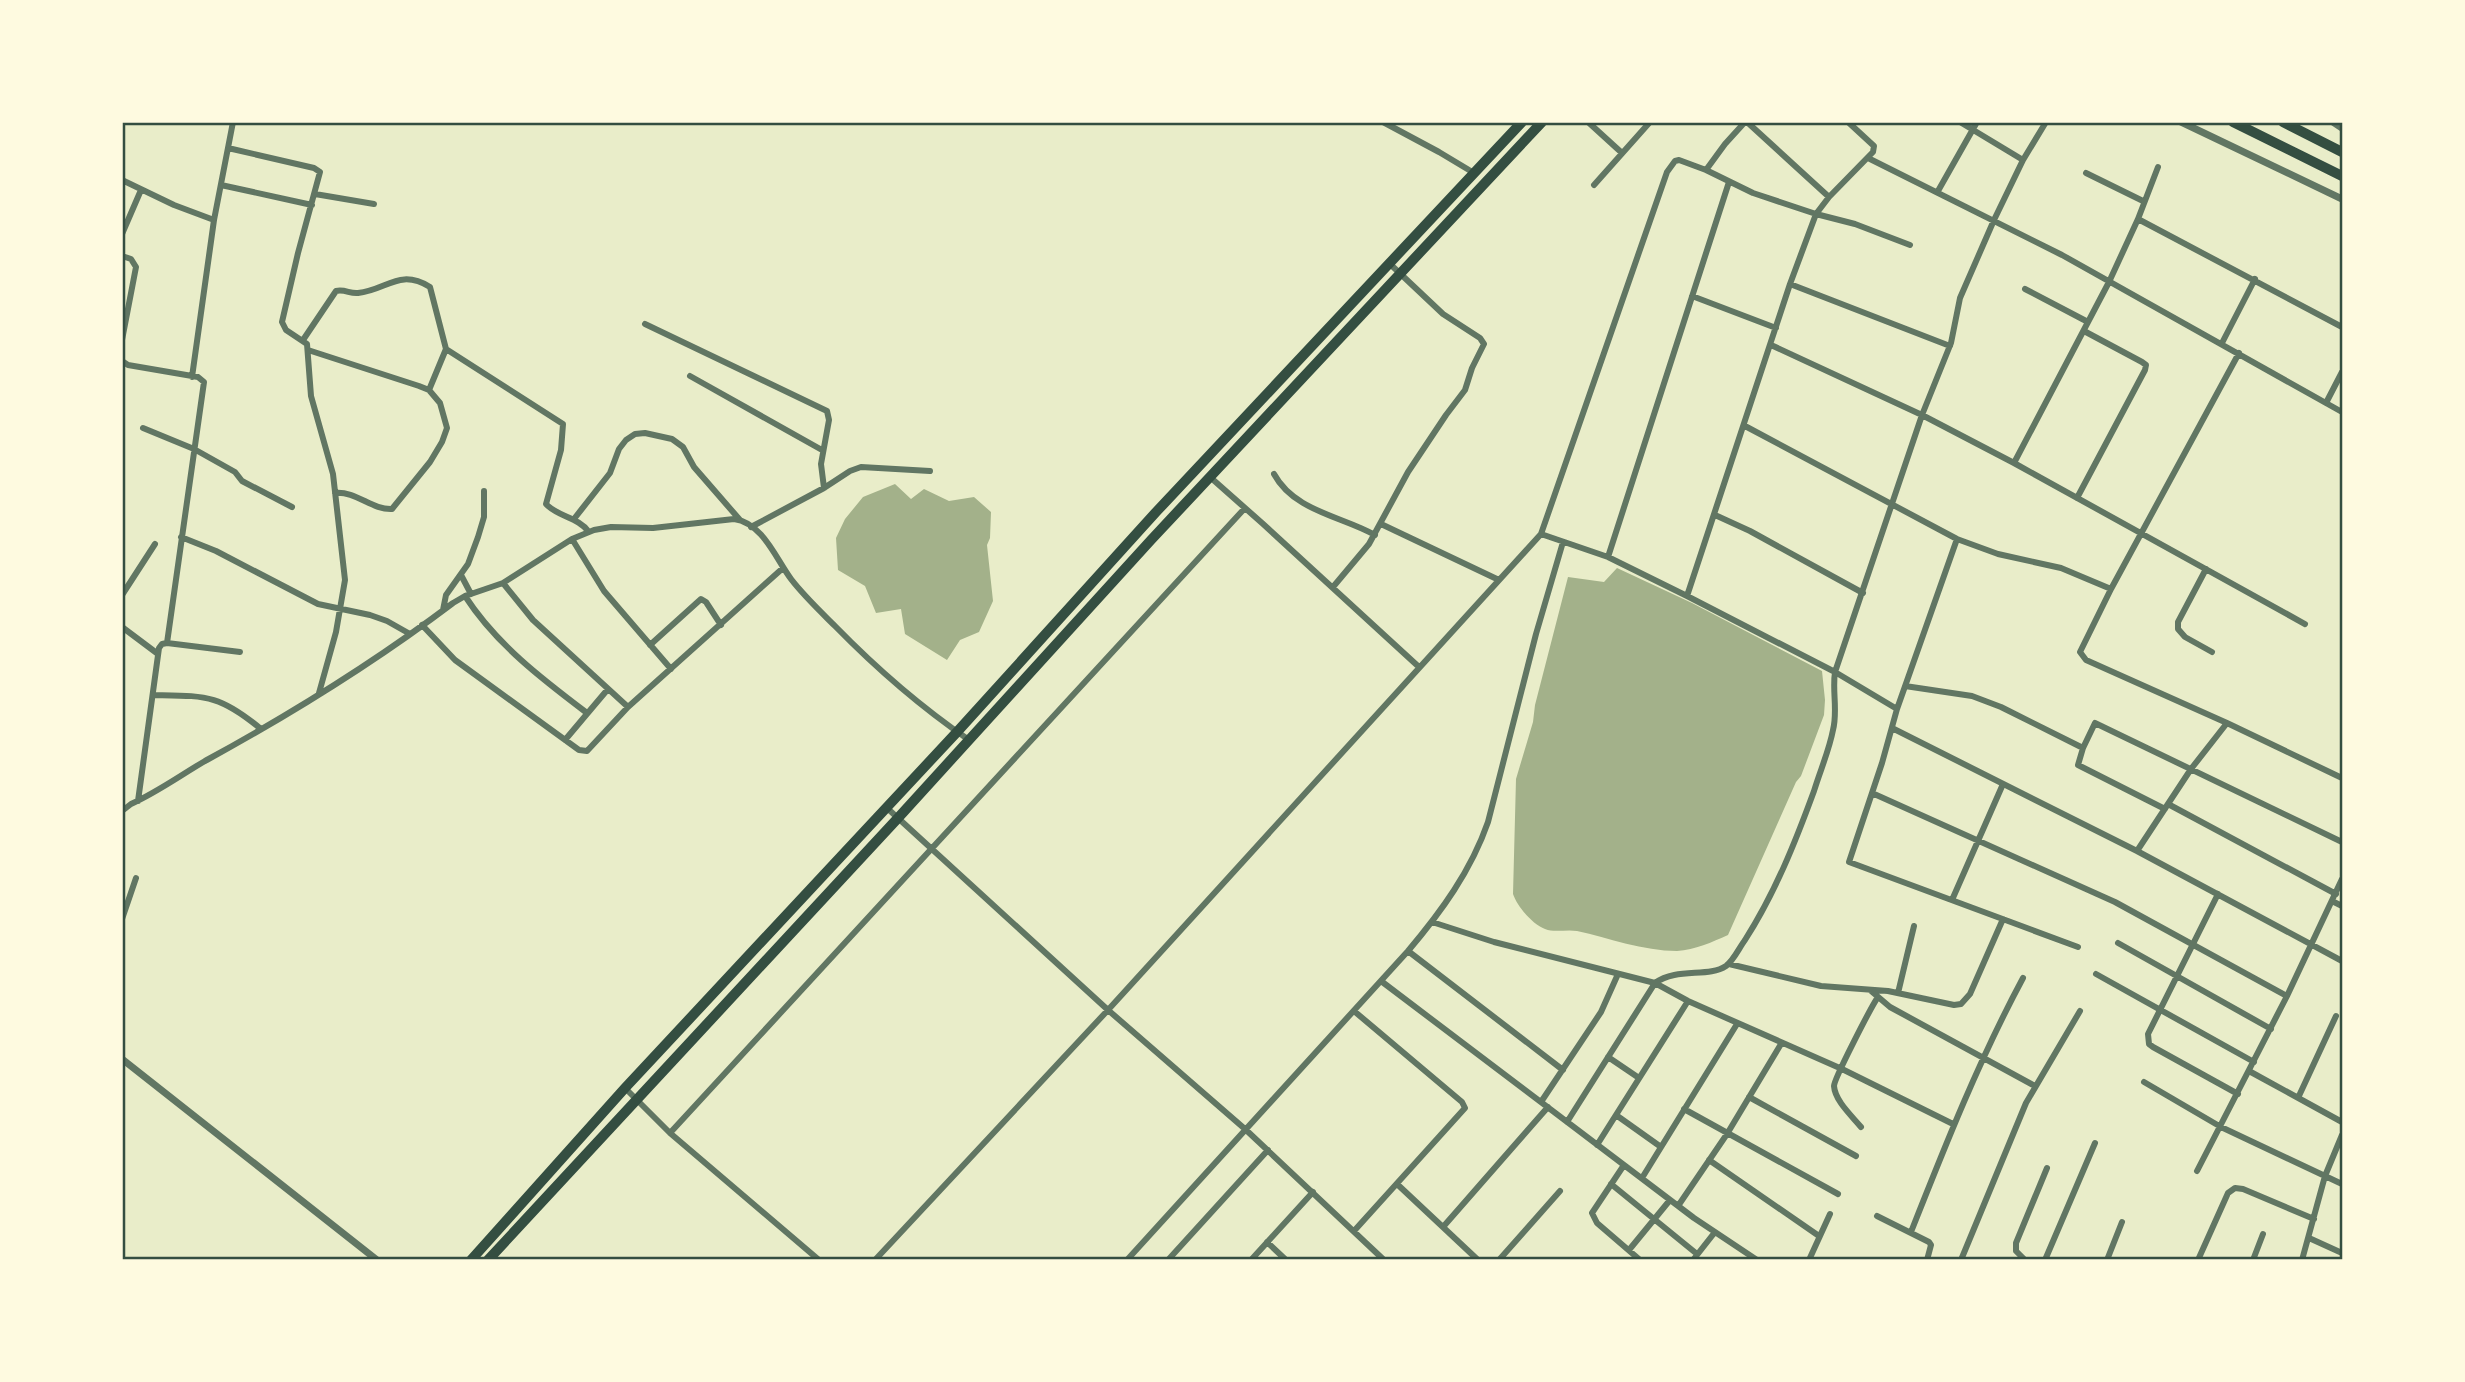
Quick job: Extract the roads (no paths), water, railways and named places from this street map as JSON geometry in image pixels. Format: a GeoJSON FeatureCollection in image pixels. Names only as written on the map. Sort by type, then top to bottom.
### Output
{"type":"FeatureCollection","features":[{"type":"Feature","properties":{"kind":"main road"},"geometry":{"type":"LineString","coordinates":[[471,1259],[1157,511],[1522,122]]}},
{"type":"Feature","properties":{"kind":"main road"},"geometry":{"type":"LineString","coordinates":[[488,1259],[1210,477],[1542,122]]}},
{"type":"Feature","properties":{"kind":"main road"},"geometry":{"type":"LineString","coordinates":[[2233,122],[2343,176]]}},
{"type":"Feature","properties":{"kind":"main road"},"geometry":{"type":"LineString","coordinates":[[2283,122],[2343,152]]}},
{"type":"Feature","properties":{"kind":"street"},"geometry":{"type":"LineString","coordinates":[[192,377],[214,220],[233,122]]}},
{"type":"Feature","properties":{"kind":"street"},"geometry":{"type":"LineString","coordinates":[[1383,122],[1474,173]]}},
{"type":"Feature","properties":{"kind":"street"},"geometry":{"type":"LineString","coordinates":[[1588,122],[1622,153]]}},
{"type":"Feature","properties":{"kind":"street"},"geometry":{"type":"LineString","coordinates":[[1594,185],[1650,122]]}},
{"type":"Feature","properties":{"kind":"street"},"geometry":{"type":"LineString","coordinates":[[1687,596],[1790,284],[1816,214],[1868,158],[1874,146],[1848,122]]}},
{"type":"Feature","properties":{"kind":"street"},"geometry":{"type":"LineString","coordinates":[[1961,122],[2023,160]]}},
{"type":"Feature","properties":{"kind":"street"},"geometry":{"type":"LineString","coordinates":[[1938,191],[1978,122]]}},
{"type":"Feature","properties":{"kind":"street"},"geometry":{"type":"LineString","coordinates":[[1567,1122],[1655,983],[1670,975],[1721,969],[1729,964],[1757,920],[1794,846],[1834,729],[1835,672],[1890,505],[1950,346],[1960,298],[2023,160],[2046,122]]}},
{"type":"Feature","properties":{"kind":"street"},"geometry":{"type":"LineString","coordinates":[[2181,122],[2343,199]]}},
{"type":"Feature","properties":{"kind":"street"},"geometry":{"type":"LineString","coordinates":[[2333,122],[2343,128]]}},
{"type":"Feature","properties":{"kind":"street"},"geometry":{"type":"LineString","coordinates":[[1706,170],[1742,124],[1829,197]]}},
{"type":"Feature","properties":{"kind":"street"},"geometry":{"type":"LineString","coordinates":[[228,148],[318,169],[321,176],[298,253],[282,322],[286,330],[303,340],[308,350],[311,396],[333,474],[345,580],[341,610],[319,694]]}},
{"type":"Feature","properties":{"kind":"street"},"geometry":{"type":"LineString","coordinates":[[1868,158],[2062,255],[2343,412]]}},
{"type":"Feature","properties":{"kind":"street"},"geometry":{"type":"LineString","coordinates":[[875,1259],[1108,1010],[1541,534],[1667,172],[1675,161],[1706,170],[1753,193],[1855,224],[1910,245]]}},
{"type":"Feature","properties":{"kind":"street"},"geometry":{"type":"LineString","coordinates":[[2014,463],[2109,282],[2158,167]]}},
{"type":"Feature","properties":{"kind":"street"},"geometry":{"type":"LineString","coordinates":[[2086,173],[2143,201]]}},
{"type":"Feature","properties":{"kind":"street"},"geometry":{"type":"LineString","coordinates":[[122,180],[214,220]]}},
{"type":"Feature","properties":{"kind":"street"},"geometry":{"type":"LineString","coordinates":[[1608,557],[1729,182]]}},
{"type":"Feature","properties":{"kind":"street"},"geometry":{"type":"LineString","coordinates":[[221,186],[312,205]]}},
{"type":"Feature","properties":{"kind":"street"},"geometry":{"type":"LineString","coordinates":[[122,234],[141,190]]}},
{"type":"Feature","properties":{"kind":"street"},"geometry":{"type":"LineString","coordinates":[[315,194],[374,204]]}},
{"type":"Feature","properties":{"kind":"street"},"geometry":{"type":"LineString","coordinates":[[2138,219],[2343,327]]}},
{"type":"Feature","properties":{"kind":"street"},"geometry":{"type":"LineString","coordinates":[[122,256],[131,259],[136,267],[123,336]]}},
{"type":"Feature","properties":{"kind":"street"},"geometry":{"type":"LineString","coordinates":[[1333,587],[1375,536],[1408,472],[1465,390],[1484,344],[1480,338],[1443,314],[1390,264]]}},
{"type":"Feature","properties":{"kind":"street"},"geometry":{"type":"LineString","coordinates":[[303,340],[336,291],[341,289],[358,293],[395,280],[410,279],[430,287],[446,349],[429,390]]}},
{"type":"Feature","properties":{"kind":"street"},"geometry":{"type":"LineString","coordinates":[[2222,343],[2255,279]]}},
{"type":"Feature","properties":{"kind":"street"},"geometry":{"type":"LineString","coordinates":[[1790,284],[1950,346]]}},
{"type":"Feature","properties":{"kind":"street"},"geometry":{"type":"LineString","coordinates":[[2025,289],[2088,322]]}},
{"type":"Feature","properties":{"kind":"street"},"geometry":{"type":"LineString","coordinates":[[1692,296],[1776,328]]}},
{"type":"Feature","properties":{"kind":"street"},"geometry":{"type":"LineString","coordinates":[[645,324],[823,408],[829,415],[822,450],[824,488]]}},
{"type":"Feature","properties":{"kind":"street"},"geometry":{"type":"LineString","coordinates":[[2077,498],[2146,370],[2142,362],[2084,331]]}},
{"type":"Feature","properties":{"kind":"street"},"geometry":{"type":"LineString","coordinates":[[1770,345],[1922,415],[2305,624]]}},
{"type":"Feature","properties":{"kind":"street"},"geometry":{"type":"LineString","coordinates":[[446,349],[563,424],[561,450],[546,504],[573,519],[589,532]]}},
{"type":"Feature","properties":{"kind":"street"},"geometry":{"type":"LineString","coordinates":[[308,350],[429,390],[440,403],[446,422],[446,435],[430,462],[396,507],[387,510],[347,493],[335,493]]}},
{"type":"Feature","properties":{"kind":"street"},"geometry":{"type":"LineString","coordinates":[[2239,353],[2080,648],[2081,656],[2343,778]]}},
{"type":"Feature","properties":{"kind":"street"},"geometry":{"type":"LineString","coordinates":[[122,361],[128,365],[192,377],[204,382],[167,643]]}},
{"type":"Feature","properties":{"kind":"street"},"geometry":{"type":"LineString","coordinates":[[2326,402],[2343,372]]}},
{"type":"Feature","properties":{"kind":"street"},"geometry":{"type":"LineString","coordinates":[[690,376],[822,450]]}},
{"type":"Feature","properties":{"kind":"street"},"geometry":{"type":"LineString","coordinates":[[1745,426],[1957,540],[1998,554],[2061,568],[2111,589]]}},
{"type":"Feature","properties":{"kind":"street"},"geometry":{"type":"LineString","coordinates":[[143,428],[194,449],[235,472],[242,481],[292,508]]}},
{"type":"Feature","properties":{"kind":"street"},"geometry":{"type":"LineString","coordinates":[[573,519],[610,473],[619,449],[626,440],[635,434],[645,433],[672,439],[683,447],[694,467],[740,520],[751,527],[773,550],[803,594],[856,647],[969,740]]}},
{"type":"Feature","properties":{"kind":"street"},"geometry":{"type":"LineString","coordinates":[[751,527],[850,471],[862,467],[930,471]]}},
{"type":"Feature","properties":{"kind":"street"},"geometry":{"type":"LineString","coordinates":[[1274,474],[1279,485],[1294,499],[1357,525],[1375,536]]}},
{"type":"Feature","properties":{"kind":"street"},"geometry":{"type":"LineString","coordinates":[[1210,477],[1419,667]]}},
{"type":"Feature","properties":{"kind":"street"},"geometry":{"type":"LineString","coordinates":[[443,610],[446,595],[461,575],[484,517],[484,491]]}},
{"type":"Feature","properties":{"kind":"street"},"geometry":{"type":"LineString","coordinates":[[670,1133],[1245,508]]}},
{"type":"Feature","properties":{"kind":"street"},"geometry":{"type":"LineString","coordinates":[[1714,515],[1750,531],[1863,593]]}},
{"type":"Feature","properties":{"kind":"street"},"geometry":{"type":"LineString","coordinates":[[122,811],[319,694],[443,610],[468,595],[503,583],[572,539],[611,527],[653,528],[740,520]]}},
{"type":"Feature","properties":{"kind":"street"},"geometry":{"type":"LineString","coordinates":[[1381,524],[1499,580]]}},
{"type":"Feature","properties":{"kind":"street"},"geometry":{"type":"LineString","coordinates":[[1541,534],[1608,557],[1835,672],[1897,709]]}},
{"type":"Feature","properties":{"kind":"street"},"geometry":{"type":"LineString","coordinates":[[181,537],[216,551],[318,604],[387,621],[411,634]]}},
{"type":"Feature","properties":{"kind":"street"},"geometry":{"type":"LineString","coordinates":[[572,539],[604,591],[671,669]]}},
{"type":"Feature","properties":{"kind":"street"},"geometry":{"type":"LineString","coordinates":[[1957,540],[1897,709],[1849,862],[2078,947]]}},
{"type":"Feature","properties":{"kind":"street"},"geometry":{"type":"LineString","coordinates":[[1128,1259],[1408,951],[1432,922],[1479,848],[1563,542]]}},
{"type":"Feature","properties":{"kind":"street"},"geometry":{"type":"LineString","coordinates":[[122,595],[155,544]]}},
{"type":"Feature","properties":{"kind":"street"},"geometry":{"type":"LineString","coordinates":[[422,625],[455,660],[579,750],[587,751],[628,707],[783,568]]}},
{"type":"Feature","properties":{"kind":"street"},"geometry":{"type":"LineString","coordinates":[[2206,569],[2178,622],[2178,629],[2185,637],[2212,652]]}},
{"type":"Feature","properties":{"kind":"street"},"geometry":{"type":"LineString","coordinates":[[461,575],[468,595],[483,622],[513,653],[587,713]]}},
{"type":"Feature","properties":{"kind":"street"},"geometry":{"type":"LineString","coordinates":[[503,583],[533,620],[628,707]]}},
{"type":"Feature","properties":{"kind":"street"},"geometry":{"type":"LineString","coordinates":[[650,645],[701,599],[706,602],[721,625]]}},
{"type":"Feature","properties":{"kind":"street"},"geometry":{"type":"LineString","coordinates":[[122,627],[158,654]]}},
{"type":"Feature","properties":{"kind":"street"},"geometry":{"type":"LineString","coordinates":[[134,803],[158,654],[162,644],[240,652]]}},
{"type":"Feature","properties":{"kind":"street"},"geometry":{"type":"LineString","coordinates":[[1905,686],[1972,696],[2001,707],[2083,748]]}},
{"type":"Feature","properties":{"kind":"street"},"geometry":{"type":"LineString","coordinates":[[565,740],[608,689]]}},
{"type":"Feature","properties":{"kind":"street"},"geometry":{"type":"LineString","coordinates":[[153,695],[212,698],[240,712],[261,729]]}},
{"type":"Feature","properties":{"kind":"street"},"geometry":{"type":"LineString","coordinates":[[2343,842],[2095,723],[2083,748],[2078,765],[2166,807],[2334,898],[2343,906]]}},
{"type":"Feature","properties":{"kind":"street"},"geometry":{"type":"LineString","coordinates":[[2137,851],[2191,769],[2227,723]]}},
{"type":"Feature","properties":{"kind":"street"},"geometry":{"type":"LineString","coordinates":[[1892,728],[2137,851],[2343,961]]}},
{"type":"Feature","properties":{"kind":"street"},"geometry":{"type":"LineString","coordinates":[[1952,900],[2003,783]]}},
{"type":"Feature","properties":{"kind":"street"},"geometry":{"type":"LineString","coordinates":[[1872,793],[2115,902],[2287,996]]}},
{"type":"Feature","properties":{"kind":"street"},"geometry":{"type":"LineString","coordinates":[[122,798],[134,803]]}},
{"type":"Feature","properties":{"kind":"street"},"geometry":{"type":"LineString","coordinates":[[887,808],[1108,1010],[1245,1129],[1384,1259]]}},
{"type":"Feature","properties":{"kind":"street"},"geometry":{"type":"LineString","coordinates":[[122,919],[125,901],[136,878]]}},
{"type":"Feature","properties":{"kind":"street"},"geometry":{"type":"LineString","coordinates":[[2197,1171],[2271,1029],[2343,879]]}},
{"type":"Feature","properties":{"kind":"street"},"geometry":{"type":"LineString","coordinates":[[2218,894],[2148,1034],[2149,1044],[2238,1094]]}},
{"type":"Feature","properties":{"kind":"street"},"geometry":{"type":"LineString","coordinates":[[1729,964],[1821,986],[1898,993],[1954,1005],[1961,1004],[1970,994],[2003,919]]}},
{"type":"Feature","properties":{"kind":"street"},"geometry":{"type":"LineString","coordinates":[[1432,922],[1494,942],[1655,983],[1737,1024],[1842,1069],[1953,1124]]}},
{"type":"Feature","properties":{"kind":"street"},"geometry":{"type":"LineString","coordinates":[[1898,993],[1914,926]]}},
{"type":"Feature","properties":{"kind":"street"},"geometry":{"type":"LineString","coordinates":[[2119,943],[2271,1029]]}},
{"type":"Feature","properties":{"kind":"street"},"geometry":{"type":"LineString","coordinates":[[1408,951],[1563,1069]]}},
{"type":"Feature","properties":{"kind":"street"},"geometry":{"type":"LineString","coordinates":[[1541,1102],[1601,1012],[1618,974]]}},
{"type":"Feature","properties":{"kind":"street"},"geometry":{"type":"LineString","coordinates":[[2096,974],[2254,1062]]}},
{"type":"Feature","properties":{"kind":"street"},"geometry":{"type":"LineString","coordinates":[[1911,1232],[1953,1124],[1983,1056],[2023,978]]}},
{"type":"Feature","properties":{"kind":"street"},"geometry":{"type":"LineString","coordinates":[[1381,981],[1678,1206],[1753,1258]]}},
{"type":"Feature","properties":{"kind":"street"},"geometry":{"type":"LineString","coordinates":[[1870,990],[1902,1014],[2035,1086]]}},
{"type":"Feature","properties":{"kind":"street"},"geometry":{"type":"LineString","coordinates":[[1861,1127],[1838,1097],[1834,1082],[1867,1013],[1878,997]]}},
{"type":"Feature","properties":{"kind":"street"},"geometry":{"type":"LineString","coordinates":[[1597,1145],[1688,1001]]}},
{"type":"Feature","properties":{"kind":"street"},"geometry":{"type":"LineString","coordinates":[[1354,1011],[1462,1102],[1465,1108],[1354,1231]]}},
{"type":"Feature","properties":{"kind":"street"},"geometry":{"type":"LineString","coordinates":[[1961,1259],[2026,1103],[2080,1011]]}},
{"type":"Feature","properties":{"kind":"street"},"geometry":{"type":"LineString","coordinates":[[2298,1097],[2336,1016]]}},
{"type":"Feature","properties":{"kind":"street"},"geometry":{"type":"LineString","coordinates":[[1642,1178],[1737,1024]]}},
{"type":"Feature","properties":{"kind":"street"},"geometry":{"type":"LineString","coordinates":[[1678,1206],[1727,1134],[1782,1044]]}},
{"type":"Feature","properties":{"kind":"street"},"geometry":{"type":"LineString","coordinates":[[1608,1057],[1639,1079]]}},
{"type":"Feature","properties":{"kind":"street"},"geometry":{"type":"LineString","coordinates":[[122,1059],[377,1259]]}},
{"type":"Feature","properties":{"kind":"street"},"geometry":{"type":"LineString","coordinates":[[2249,1071],[2343,1122]]}},
{"type":"Feature","properties":{"kind":"street"},"geometry":{"type":"LineString","coordinates":[[2144,1082],[2221,1127],[2343,1184]]}},
{"type":"Feature","properties":{"kind":"street"},"geometry":{"type":"LineString","coordinates":[[625,1088],[670,1133],[819,1259]]}},
{"type":"Feature","properties":{"kind":"street"},"geometry":{"type":"LineString","coordinates":[[1749,1097],[1856,1156]]}},
{"type":"Feature","properties":{"kind":"street"},"geometry":{"type":"LineString","coordinates":[[1443,1227],[1548,1107]]}},
{"type":"Feature","properties":{"kind":"street"},"geometry":{"type":"LineString","coordinates":[[1684,1109],[1838,1194]]}},
{"type":"Feature","properties":{"kind":"street"},"geometry":{"type":"LineString","coordinates":[[1616,1115],[1661,1147]]}},
{"type":"Feature","properties":{"kind":"street"},"geometry":{"type":"LineString","coordinates":[[2302,1259],[2325,1176],[2343,1135]]}},
{"type":"Feature","properties":{"kind":"street"},"geometry":{"type":"LineString","coordinates":[[2045,1259],[2095,1143]]}},
{"type":"Feature","properties":{"kind":"street"},"geometry":{"type":"LineString","coordinates":[[1168,1259],[1268,1150]]}},
{"type":"Feature","properties":{"kind":"street"},"geometry":{"type":"LineString","coordinates":[[1709,1160],[1819,1236]]}},
{"type":"Feature","properties":{"kind":"street"},"geometry":{"type":"LineString","coordinates":[[1624,1165],[1594,1208],[1593,1218],[1640,1259]]}},
{"type":"Feature","properties":{"kind":"street"},"geometry":{"type":"LineString","coordinates":[[2025,1259],[2016,1251],[2016,1243],[2047,1168]]}},
{"type":"Feature","properties":{"kind":"street"},"geometry":{"type":"LineString","coordinates":[[1397,1184],[1479,1259]]}},
{"type":"Feature","properties":{"kind":"street"},"geometry":{"type":"LineString","coordinates":[[1611,1184],[1695,1257],[1715,1232]]}},
{"type":"Feature","properties":{"kind":"street"},"geometry":{"type":"LineString","coordinates":[[2198,1259],[2228,1193],[2235,1188],[2314,1219]]}},
{"type":"Feature","properties":{"kind":"street"},"geometry":{"type":"LineString","coordinates":[[1499,1259],[1560,1191]]}},
{"type":"Feature","properties":{"kind":"street"},"geometry":{"type":"LineString","coordinates":[[1251,1259],[1313,1192]]}},
{"type":"Feature","properties":{"kind":"street"},"geometry":{"type":"LineString","coordinates":[[1629,1250],[1670,1199]]}},
{"type":"Feature","properties":{"kind":"street"},"geometry":{"type":"LineString","coordinates":[[1809,1259],[1830,1214]]}},
{"type":"Feature","properties":{"kind":"street"},"geometry":{"type":"LineString","coordinates":[[1877,1216],[1926,1239],[1931,1245],[1927,1259]]}},
{"type":"Feature","properties":{"kind":"street"},"geometry":{"type":"LineString","coordinates":[[2107,1259],[2122,1222]]}},
{"type":"Feature","properties":{"kind":"street"},"geometry":{"type":"LineString","coordinates":[[2253,1259],[2263,1234]]}},
{"type":"Feature","properties":{"kind":"street"},"geometry":{"type":"LineString","coordinates":[[2309,1238],[2343,1253]]}},
{"type":"Feature","properties":{"kind":"street"},"geometry":{"type":"LineString","coordinates":[[1267,1242],[1286,1259]]}}]}
